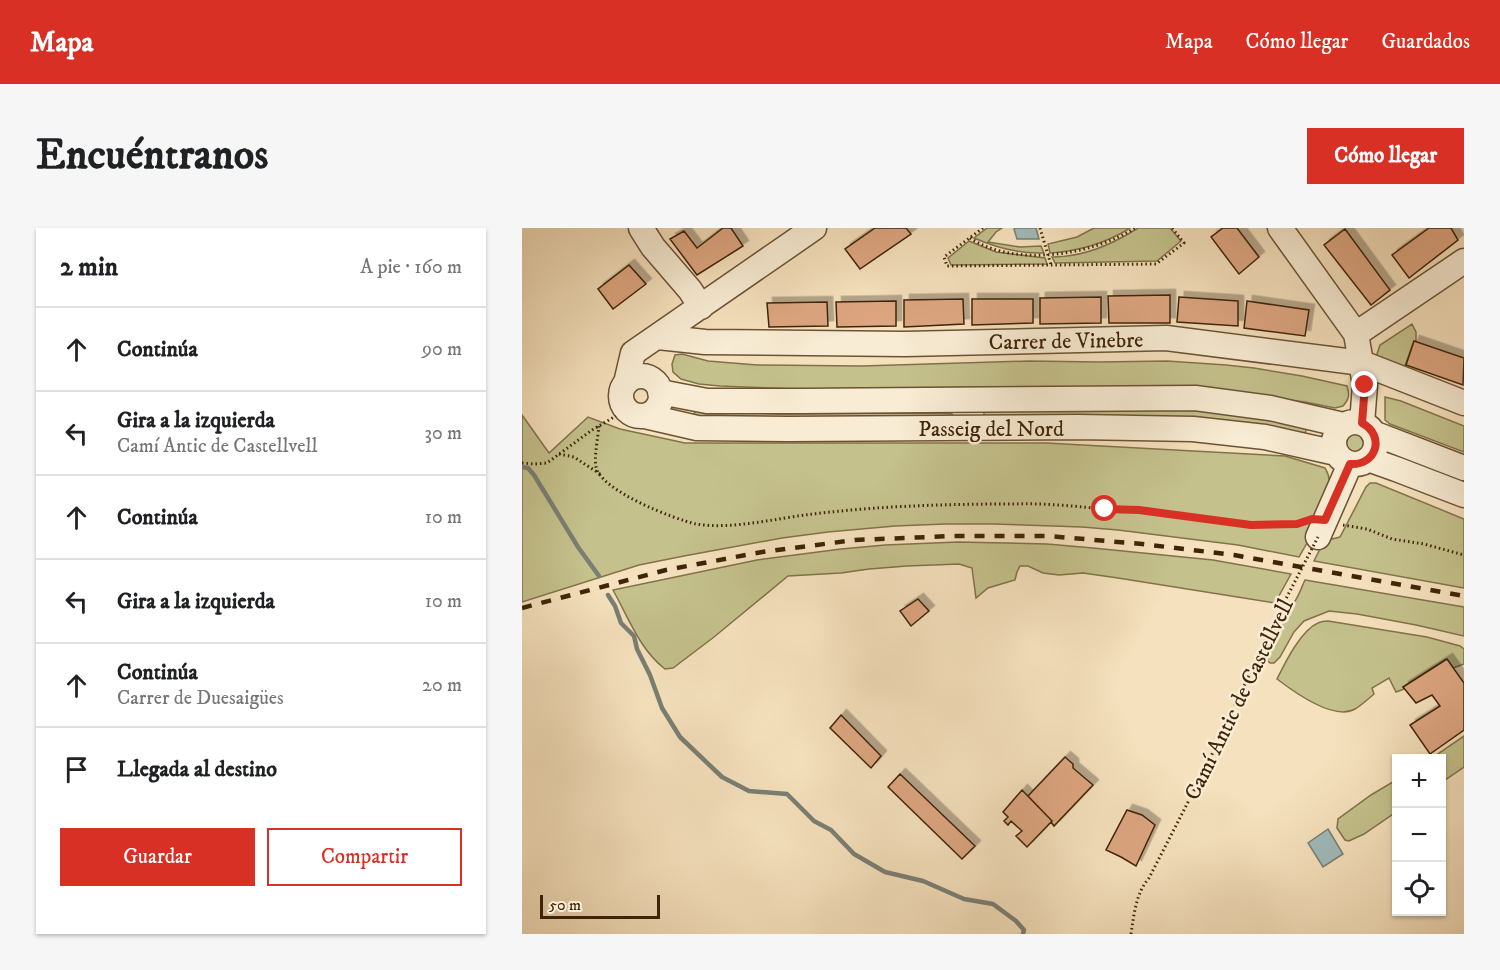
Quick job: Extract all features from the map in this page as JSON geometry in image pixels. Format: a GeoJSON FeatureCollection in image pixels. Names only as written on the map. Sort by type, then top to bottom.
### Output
{"type":"FeatureCollection","features":[{"type":"Feature","properties":{"kind":"street"},"geometry":{"type":"LineString","coordinates":[[641,228],[653,247],[690,290],[700,308]]}},
{"type":"Feature","properties":{"kind":"street"},"geometry":{"type":"LineString","coordinates":[[626,383],[633,353],[814,228]]}},
{"type":"Feature","properties":{"kind":"street"},"geometry":{"type":"LineString","coordinates":[[1289,231],[1356,334],[1365,385],[1360,427]]}},
{"type":"Feature","properties":{"kind":"street"},"geometry":{"type":"LineString","coordinates":[[1356,334],[1464,261]]}},
{"type":"Feature","properties":{"kind":"street","name":"Carrer de Vinebre"},"geometry":{"type":"LineString","coordinates":[[658,337],[705,342],[905,344],[1166,338],[1362,363],[1464,403]]}},
{"type":"Feature","properties":{"kind":"street"},"geometry":{"type":"LineString","coordinates":[[643,377],[654,382],[660,392],[657,408],[653,412],[636,413],[622,404],[622,389],[631,379],[643,377]]}},
{"type":"Feature","properties":{"kind":"street","name":"Passeig del Nord"},"geometry":{"type":"LineString","coordinates":[[660,392],[707,401],[1195,398],[1270,408],[1360,427],[1464,468]]}},
{"type":"Feature","properties":{"kind":"street","name":"Passeig del Nord"},"geometry":{"type":"LineString","coordinates":[[636,413],[697,428],[1193,429],[1265,437],[1351,459],[1464,495]]}},
{"type":"Feature","properties":{"kind":"street"},"geometry":{"type":"LineString","coordinates":[[1360,427],[1376,444],[1372,455],[1351,459],[1334,448],[1334,438],[1339,429],[1360,427]]}},
{"type":"Feature","properties":{"kind":"street"},"geometry":{"type":"LineString","coordinates":[[1322,529],[1351,459]]}},
{"type":"Feature","properties":{"kind":"path"},"geometry":{"type":"LineString","coordinates":[[983,228],[944,257],[947,266],[1156,264],[1184,243],[1172,228]]}},
{"type":"Feature","properties":{"kind":"path"},"geometry":{"type":"LineString","coordinates":[[1040,228],[1051,266]]}},
{"type":"Feature","properties":{"kind":"path"},"geometry":{"type":"LineString","coordinates":[[970,238],[999,250],[1020,254],[1065,254],[1092,248],[1118,238],[1135,228]]}},
{"type":"Feature","properties":{"kind":"path"},"geometry":{"type":"LineString","coordinates":[[522,464],[548,463],[599,426],[636,413]]}},
{"type":"Feature","properties":{"kind":"path"},"geometry":{"type":"LineString","coordinates":[[599,426],[596,467],[610,485],[636,501],[696,524],[740,524],[814,513],[877,508],[1016,503],[1056,504],[1139,510],[1251,525],[1297,524],[1312,519],[1322,529],[1367,529],[1392,539],[1424,544],[1464,555]]}},
{"type":"Feature","properties":{"kind":"path"},"geometry":{"type":"LineString","coordinates":[[559,454],[574,457],[600,474]]}},
{"type":"Feature","properties":{"kind":"path","name":"Camí Antic de Castellvell"},"geometry":{"type":"LineString","coordinates":[[1131,934],[1141,887],[1149,878],[1201,777],[1276,618],[1322,529]]}},
{"type":"Feature","properties":{"kind":"shaded area"},"geometry":{"type":"Polygon","coordinates":[[[987,228],[1002,228],[988,242],[1020,247],[1041,246],[1044,253],[1008,250],[974,238],[987,228]]]}},
{"type":"Feature","properties":{"kind":"shaded area"},"geometry":{"type":"Polygon","coordinates":[[[1094,228],[1130,228],[1092,245],[1050,253],[1048,244],[1077,237],[1094,228]]]}},
{"type":"Feature","properties":{"kind":"shaded area"},"geometry":{"type":"Polygon","coordinates":[[[1138,228],[1170,228],[1181,241],[1157,261],[1055,263],[1052,257],[1075,255],[1097,248],[1138,228]]]}},
{"type":"Feature","properties":{"kind":"shaded area"},"geometry":{"type":"Polygon","coordinates":[[[969,241],[996,252],[1045,258],[1047,264],[951,265],[948,258],[969,241]]]}},
{"type":"Feature","properties":{"kind":"shaded area"},"geometry":{"type":"Polygon","coordinates":[[[1412,324],[1416,332],[1416,341],[1414,341],[1403,371],[1381,363],[1377,354],[1380,345],[1412,324]]]}},
{"type":"Feature","properties":{"kind":"shaded area"},"geometry":{"type":"Polygon","coordinates":[[[682,354],[708,361],[757,365],[862,366],[1029,361],[1167,361],[1254,368],[1302,376],[1347,386],[1349,394],[1343,406],[1335,408],[1204,389],[1051,390],[989,387],[796,389],[720,386],[681,379],[673,372],[672,364],[675,355],[682,354]]]}},
{"type":"Feature","properties":{"kind":"shaded area"},"geometry":{"type":"Polygon","coordinates":[[[1385,397],[1464,426],[1464,452],[1390,424],[1385,420],[1385,397]]]}},
{"type":"Feature","properties":{"kind":"shaded area"},"geometry":{"type":"Polygon","coordinates":[[[695,410],[778,414],[942,413],[952,414],[953,418],[716,418],[694,415],[695,410]]]}},
{"type":"Feature","properties":{"kind":"shaded area"},"geometry":{"type":"Polygon","coordinates":[[[1178,410],[1237,413],[1307,424],[1305,435],[984,419],[984,412],[993,411],[1178,410]]]}},
{"type":"Feature","properties":{"kind":"shaded area"},"geometry":{"type":"Polygon","coordinates":[[[522,415],[549,453],[588,417],[620,429],[685,443],[1046,443],[1285,456],[1325,468],[1329,480],[1326,492],[1307,533],[1311,536],[1299,557],[1238,545],[1082,527],[994,524],[895,526],[782,538],[639,565],[522,602],[522,415]]]}},
{"type":"Feature","properties":{"kind":"shaded area"},"geometry":{"type":"Polygon","coordinates":[[[1354,434],[1362,437],[1365,445],[1362,453],[1354,456],[1346,453],[1343,445],[1346,437],[1354,434]]]}},
{"type":"Feature","properties":{"kind":"shaded area"},"geometry":{"type":"Polygon","coordinates":[[[1370,483],[1376,483],[1464,519],[1464,588],[1314,561],[1325,539],[1340,537],[1370,483]]]}},
{"type":"Feature","properties":{"kind":"shaded area"},"geometry":{"type":"Polygon","coordinates":[[[958,542],[1047,544],[1093,548],[1213,560],[1291,574],[1275,603],[1083,573],[1059,575],[1043,573],[1028,566],[1020,566],[1015,580],[988,588],[976,598],[972,568],[959,564],[788,576],[673,668],[665,669],[642,643],[613,590],[757,560],[885,545],[958,542]]]}},
{"type":"Feature","properties":{"kind":"shaded area"},"geometry":{"type":"Polygon","coordinates":[[[1305,580],[1464,607],[1464,636],[1357,614],[1329,611],[1304,621],[1294,632],[1280,657],[1274,663],[1270,663],[1264,657],[1267,646],[1286,609],[1296,600],[1305,580]]]}},
{"type":"Feature","properties":{"kind":"shaded area"},"geometry":{"type":"Polygon","coordinates":[[[1328,621],[1427,637],[1460,646],[1464,649],[1464,664],[1453,668],[1446,659],[1403,687],[1404,689],[1396,692],[1389,678],[1372,688],[1374,694],[1355,709],[1346,712],[1326,708],[1314,703],[1277,679],[1284,664],[1306,632],[1318,623],[1328,621]]]}},
{"type":"Feature","properties":{"kind":"shaded area"},"geometry":{"type":"Polygon","coordinates":[[[1464,736],[1464,767],[1446,779],[1446,754],[1438,754],[1464,736]]]}},
{"type":"Feature","properties":{"kind":"shaded area"},"geometry":{"type":"Polygon","coordinates":[[[1392,782],[1392,815],[1364,834],[1349,841],[1345,840],[1337,828],[1338,819],[1392,782]]]}},
{"type":"Feature","properties":{"kind":"water"},"geometry":{"type":"Polygon","coordinates":[[[1015,228],[1036,228],[1039,239],[1017,239],[1015,228]]]}},
{"type":"Feature","properties":{"kind":"water"},"geometry":{"type":"Polygon","coordinates":[[[1328,829],[1343,854],[1323,867],[1308,843],[1328,829]]]}},
{"type":"Feature","properties":{"kind":"building"},"geometry":{"type":"Polygon","coordinates":[[[723,228],[731,228],[743,246],[697,275],[670,239],[684,231],[697,248],[723,228]]]}},
{"type":"Feature","properties":{"kind":"building"},"geometry":{"type":"Polygon","coordinates":[[[875,228],[906,228],[911,234],[860,269],[845,249],[875,228]]]}},
{"type":"Feature","properties":{"kind":"building"},"geometry":{"type":"Polygon","coordinates":[[[1223,228],[1237,228],[1259,257],[1239,274],[1211,237],[1223,228]]]}},
{"type":"Feature","properties":{"kind":"building"},"geometry":{"type":"Polygon","coordinates":[[[1429,228],[1451,228],[1458,240],[1409,278],[1392,255],[1429,228]]]}},
{"type":"Feature","properties":{"kind":"building"},"geometry":{"type":"Polygon","coordinates":[[[1345,229],[1390,290],[1371,305],[1324,245],[1345,229]]]}},
{"type":"Feature","properties":{"kind":"building"},"geometry":{"type":"Polygon","coordinates":[[[629,265],[646,284],[613,309],[598,289],[629,265]]]}},
{"type":"Feature","properties":{"kind":"building"},"geometry":{"type":"Polygon","coordinates":[[[1170,295],[1170,323],[1109,323],[1108,296],[1170,295]]]}},
{"type":"Feature","properties":{"kind":"building"},"geometry":{"type":"Polygon","coordinates":[[[1101,297],[1101,323],[1040,324],[1040,298],[1101,297]]]}},
{"type":"Feature","properties":{"kind":"building"},"geometry":{"type":"Polygon","coordinates":[[[1179,297],[1238,301],[1238,326],[1177,322],[1179,297]]]}},
{"type":"Feature","properties":{"kind":"building"},"geometry":{"type":"Polygon","coordinates":[[[963,299],[964,324],[904,327],[904,300],[963,299]]]}},
{"type":"Feature","properties":{"kind":"building"},"geometry":{"type":"Polygon","coordinates":[[[972,299],[1033,299],[1033,323],[972,325],[972,299]]]}},
{"type":"Feature","properties":{"kind":"building"},"geometry":{"type":"Polygon","coordinates":[[[896,301],[896,326],[837,327],[836,302],[896,301]]]}},
{"type":"Feature","properties":{"kind":"building"},"geometry":{"type":"Polygon","coordinates":[[[1247,301],[1309,310],[1305,336],[1244,328],[1247,301]]]}},
{"type":"Feature","properties":{"kind":"building"},"geometry":{"type":"Polygon","coordinates":[[[827,302],[828,326],[769,327],[767,303],[827,302]]]}},
{"type":"Feature","properties":{"kind":"building"},"geometry":{"type":"Polygon","coordinates":[[[1414,341],[1464,358],[1463,385],[1406,365],[1414,341]]]}},
{"type":"Feature","properties":{"kind":"building"},"geometry":{"type":"Polygon","coordinates":[[[918,599],[929,611],[911,626],[900,611],[918,599]]]}},
{"type":"Feature","properties":{"kind":"building"},"geometry":{"type":"Polygon","coordinates":[[[1447,659],[1464,683],[1464,730],[1430,754],[1410,725],[1440,706],[1432,695],[1416,703],[1403,687],[1447,659]]]}},
{"type":"Feature","properties":{"kind":"building"},"geometry":{"type":"Polygon","coordinates":[[[841,715],[881,756],[871,768],[830,728],[841,715]]]}},
{"type":"Feature","properties":{"kind":"building"},"geometry":{"type":"Polygon","coordinates":[[[1065,757],[1073,764],[1073,768],[1093,785],[1054,826],[1028,796],[1065,757]]]}},
{"type":"Feature","properties":{"kind":"building"},"geometry":{"type":"Polygon","coordinates":[[[900,774],[975,846],[962,859],[888,787],[900,774]]]}},
{"type":"Feature","properties":{"kind":"building"},"geometry":{"type":"Polygon","coordinates":[[[1022,790],[1052,821],[1027,847],[1016,836],[1022,831],[1011,821],[1008,825],[1004,821],[1008,817],[1003,812],[1022,790]]]}},
{"type":"Feature","properties":{"kind":"building"},"geometry":{"type":"Polygon","coordinates":[[[1127,810],[1142,815],[1155,825],[1136,866],[1106,850],[1127,810]]]}},
{"type":"Feature","properties":{"kind":"waterway"},"geometry":{"type":"LineString","coordinates":[[522,467],[528,468],[534,475],[578,547],[599,576]]}},
{"type":"Feature","properties":{"kind":"waterway"},"geometry":{"type":"LineString","coordinates":[[608,595],[621,623],[634,636],[637,649],[650,675],[662,708],[680,737],[722,777],[749,791],[787,794],[814,821],[831,830],[854,854],[885,872],[923,881],[964,899],[993,904],[1016,921],[1024,930],[1023,934]]}},
{"type":"Feature","properties":{"kind":"railway"},"geometry":{"type":"LineString","coordinates":[[522,608],[666,570],[762,552],[855,540],[953,536],[1048,536],[1142,544],[1234,555],[1464,596]]}},
{"type":"Feature","properties":{"kind":"route"},"geometry":{"type":"LineString","coordinates":[[1105,509],[1139,510],[1251,525],[1297,524],[1312,519],[1325,520],[1350,464],[1362,463],[1375,450],[1373,433],[1362,423],[1365,385]]}}]}
